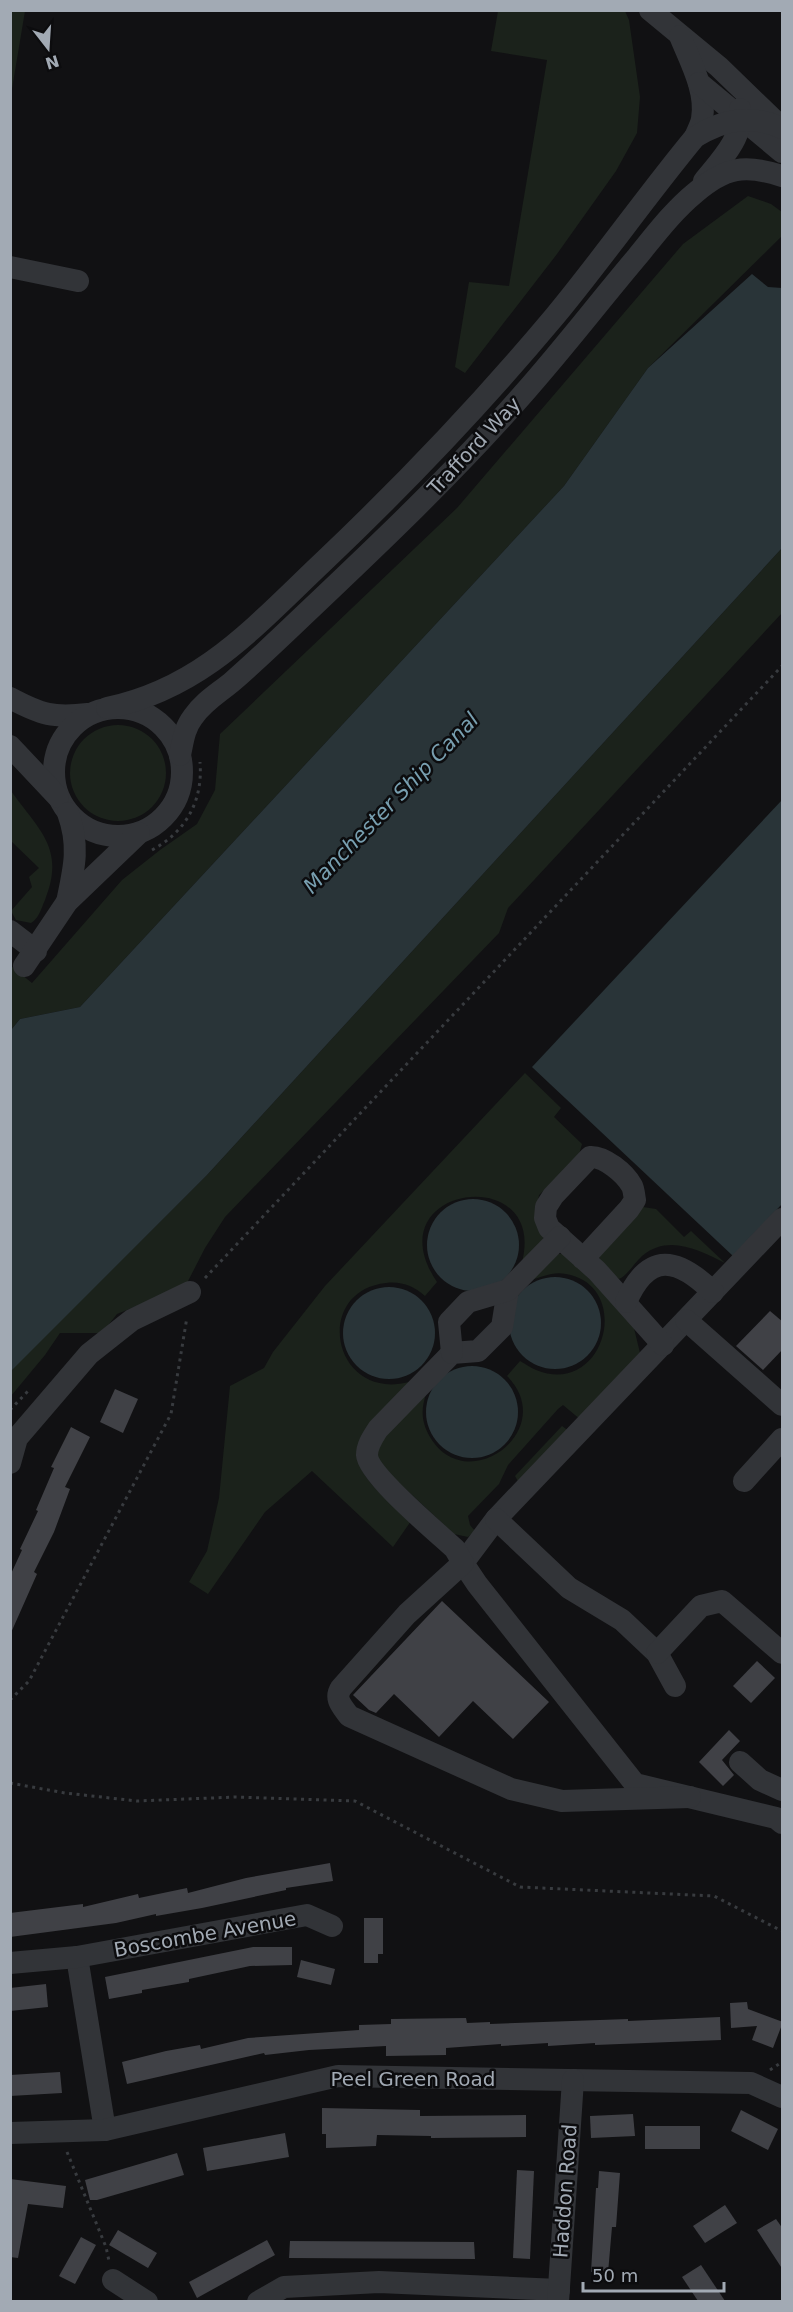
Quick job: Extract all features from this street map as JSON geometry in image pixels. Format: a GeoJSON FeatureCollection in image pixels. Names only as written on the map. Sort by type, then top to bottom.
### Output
{"type":"FeatureCollection","features":[{"type":"Feature","properties":{"kind":"street"},"geometry":{"type":"LineString","coordinates":[[650,10],[679,33],[782,128]]}},
{"type":"Feature","properties":{"kind":"street"},"geometry":{"type":"LineString","coordinates":[[679,33],[699,83],[702,120],[695,137]]}},
{"type":"Feature","properties":{"kind":"street"},"geometry":{"type":"LineString","coordinates":[[699,83],[783,152]]}},
{"type":"Feature","properties":{"kind":"street"},"geometry":{"type":"LineString","coordinates":[[694,194],[730,148],[742,119],[736,84]]}},
{"type":"Feature","properties":{"kind":"street"},"geometry":{"type":"LineString","coordinates":[[695,137],[726,121],[742,119],[766,121],[782,128]]}},
{"type":"Feature","properties":{"kind":"street","name":"Trafford Way"},"geometry":{"type":"LineString","coordinates":[[98,711],[147,698],[166,690],[189,678],[226,652],[380,508],[442,445],[556,314],[695,137]]}},
{"type":"Feature","properties":{"kind":"street","name":"Trafford Way"},"geometry":{"type":"LineString","coordinates":[[180,755],[184,732],[208,699],[230,683],[274,643],[402,522],[453,470],[524,393],[661,229],[694,194],[715,178],[734,170],[756,168],[783,177]]}},
{"type":"Feature","properties":{"kind":"street"},"geometry":{"type":"LineString","coordinates":[[10,267],[78,280]]}},
{"type":"Feature","properties":{"kind":"street"},"geometry":{"type":"LineString","coordinates":[[10,698],[37,712],[63,717],[126,708],[144,713],[160,723],[173,738],[180,755],[182,774],[179,793],[170,810],[156,824],[139,833],[67,902],[30,958],[10,932]]}},
{"type":"Feature","properties":{"kind":"street"},"geometry":{"type":"LineString","coordinates":[[67,902],[76,842],[53,778],[54,758],[61,740],[73,725],[98,711]]}},
{"type":"Feature","properties":{"kind":"street"},"geometry":{"type":"LineString","coordinates":[[10,746],[82,826],[100,834],[120,836],[139,833]]}},
{"type":"Feature","properties":{"kind":"street"},"geometry":{"type":"LineString","coordinates":[[584,1259],[635,1200],[632,1184],[605,1159],[597,1156],[590,1157],[546,1207],[549,1228],[584,1259],[626,1302],[663,1345]]}},
{"type":"Feature","properties":{"kind":"street"},"geometry":{"type":"LineString","coordinates":[[690,1797],[562,1801],[462,1758],[349,1716],[338,1700],[338,1694],[407,1614],[464,1563],[496,1519],[783,1219]]}},
{"type":"Feature","properties":{"kind":"street"},"geometry":{"type":"LineString","coordinates":[[452,1353],[449,1322],[468,1302],[508,1290],[560,1237]]}},
{"type":"Feature","properties":{"kind":"street"},"geometry":{"type":"LineString","coordinates":[[626,1302],[639,1278],[651,1269],[664,1265],[678,1266],[696,1276],[713,1292]]}},
{"type":"Feature","properties":{"kind":"street"},"geometry":{"type":"LineString","coordinates":[[508,1290],[502,1327],[478,1351],[452,1353],[378,1429],[369,1444],[367,1454],[375,1472],[455,1549],[477,1584],[635,1784],[779,1820],[782,1788],[760,1780],[740,1762]]}},
{"type":"Feature","properties":{"kind":"street"},"geometry":{"type":"LineString","coordinates":[[10,1463],[17,1438],[89,1354],[132,1320],[190,1292]]}},
{"type":"Feature","properties":{"kind":"street"},"geometry":{"type":"LineString","coordinates":[[686,1320],[783,1405]]}},
{"type":"Feature","properties":{"kind":"street"},"geometry":{"type":"LineString","coordinates":[[744,1481],[783,1439]]}},
{"type":"Feature","properties":{"kind":"street"},"geometry":{"type":"LineString","coordinates":[[496,1519],[568,1588],[622,1620],[657,1653],[675,1686]]}},
{"type":"Feature","properties":{"kind":"street"},"geometry":{"type":"LineString","coordinates":[[657,1653],[701,1606],[722,1601],[783,1653]]}},
{"type":"Feature","properties":{"kind":"street","name":"Boscombe Avenue"},"geometry":{"type":"LineString","coordinates":[[10,1963],[77,1957],[307,1915],[332,1926]]}},
{"type":"Feature","properties":{"kind":"street"},"geometry":{"type":"LineString","coordinates":[[77,1957],[105,2130]]}},
{"type":"Feature","properties":{"kind":"street","name":"Peel Green Road"},"geometry":{"type":"LineString","coordinates":[[10,2133],[105,2130],[338,2076],[751,2083],[783,2097]]}},
{"type":"Feature","properties":{"kind":"street","name":"Haddon Road"},"geometry":{"type":"LineString","coordinates":[[558,2296],[573,2080]]}},
{"type":"Feature","properties":{"kind":"street"},"geometry":{"type":"LineString","coordinates":[[113,2280],[147,2301]]}},
{"type":"Feature","properties":{"kind":"street"},"geometry":{"type":"LineString","coordinates":[[258,2301],[284,2287],[378,2292],[558,2296]]}},
{"type":"Feature","properties":{"kind":"path"},"geometry":{"type":"LineString","coordinates":[[10,1700],[29,1681],[171,1414],[190,1292],[783,666]]}},
{"type":"Feature","properties":{"kind":"path"},"geometry":{"type":"LineString","coordinates":[[10,1783],[65,1794],[137,1801],[236,1797],[355,1801],[520,1887],[714,1896],[783,1930]]}},
{"type":"Feature","properties":{"kind":"path"},"geometry":{"type":"LineString","coordinates":[[58,2132],[106,2247],[113,2280]]}},
{"type":"Feature","properties":{"kind":"shaded area"},"geometry":{"type":"Polygon","coordinates":[[[10,11],[25,11],[11,95],[10,11]]]}},
{"type":"Feature","properties":{"kind":"shaded area"},"geometry":{"type":"Polygon","coordinates":[[[498,11],[625,11],[629,20],[640,97],[637,133],[616,171],[557,254],[465,373],[455,367],[469,282],[509,286],[547,60],[491,51],[498,11]]]}},
{"type":"Feature","properties":{"kind":"shaded area"},"geometry":{"type":"Polygon","coordinates":[[[748,196],[771,204],[782,212],[782,236],[648,368],[564,486],[80,1007],[20,1019],[11,1030],[11,966],[32,983],[122,880],[197,824],[215,790],[220,734],[457,508],[683,244],[748,196]]]}},
{"type":"Feature","properties":{"kind":"shaded area"},"geometry":{"type":"Polygon","coordinates":[[[782,548],[782,613],[508,908],[499,933],[225,1217],[205,1248],[185,1287],[117,1314],[102,1333],[60,1333],[11,1396],[10,1371],[207,1175],[782,548]]]}},
{"type":"Feature","properties":{"kind":"shaded area"},"geometry":{"type":"Polygon","coordinates":[[[118,725],[136,728],[152,739],[163,755],[166,773],[163,791],[152,807],[136,818],[118,821],[100,818],[84,807],[73,791],[70,773],[73,755],[84,739],[100,728],[118,725]]]}},
{"type":"Feature","properties":{"kind":"shaded area"},"geometry":{"type":"Polygon","coordinates":[[[11,791],[40,829],[51,853],[51,882],[40,913],[31,923],[16,920],[11,911],[32,887],[29,877],[39,868],[11,841],[11,791]]]}},
{"type":"Feature","properties":{"kind":"shaded area"},"geometry":{"type":"Polygon","coordinates":[[[525,1073],[561,1108],[554,1117],[582,1144],[578,1158],[539,1195],[536,1214],[543,1241],[521,1266],[524,1232],[512,1210],[491,1199],[466,1198],[443,1206],[427,1223],[423,1249],[437,1282],[425,1296],[412,1287],[397,1283],[386,1283],[363,1290],[348,1305],[340,1323],[341,1343],[348,1362],[363,1376],[383,1384],[409,1382],[358,1449],[358,1460],[368,1480],[411,1521],[393,1547],[312,1471],[265,1512],[208,1594],[189,1582],[207,1551],[219,1498],[230,1386],[264,1368],[273,1352],[325,1286],[525,1073]]]}},
{"type":"Feature","properties":{"kind":"shaded area"},"geometry":{"type":"Polygon","coordinates":[[[643,1207],[656,1209],[684,1237],[691,1231],[725,1263],[684,1246],[663,1246],[652,1249],[642,1256],[619,1279],[603,1266],[599,1257],[643,1207]]]}},
{"type":"Feature","properties":{"kind":"shaded area"},"geometry":{"type":"Polygon","coordinates":[[[556,1254],[564,1254],[632,1320],[641,1357],[581,1420],[563,1405],[558,1409],[508,1465],[499,1484],[468,1516],[470,1525],[475,1531],[468,1537],[454,1534],[382,1467],[377,1461],[377,1446],[428,1389],[423,1413],[424,1425],[430,1437],[446,1454],[465,1461],[485,1459],[502,1450],[516,1435],[523,1417],[520,1397],[507,1376],[520,1361],[536,1370],[560,1374],[579,1368],[594,1355],[602,1337],[605,1317],[600,1298],[587,1283],[566,1274],[552,1274],[530,1280],[556,1254]]]}},
{"type":"Feature","properties":{"kind":"shaded area"},"geometry":{"type":"Polygon","coordinates":[[[562,1426],[570,1432],[520,1485],[515,1476],[562,1426]]]}},
{"type":"Feature","properties":{"kind":"water","name":"Manchester Ship Canal"},"geometry":{"type":"Polygon","coordinates":[[[752,274],[768,287],[782,288],[782,548],[207,1175],[11,1371],[11,1030],[20,1019],[80,1007],[564,486],[648,368],[752,274]]]}},
{"type":"Feature","properties":{"kind":"water"},"geometry":{"type":"Polygon","coordinates":[[[782,800],[782,1204],[733,1256],[532,1067],[782,800]]]}},
{"type":"Feature","properties":{"kind":"water"},"geometry":{"type":"Polygon","coordinates":[[[473,1199],[491,1202],[506,1212],[516,1227],[519,1245],[516,1263],[506,1278],[491,1288],[473,1291],[455,1288],[440,1278],[430,1263],[427,1245],[430,1227],[440,1212],[455,1202],[473,1199]]]}},
{"type":"Feature","properties":{"kind":"water"},"geometry":{"type":"Polygon","coordinates":[[[555,1277],[573,1280],[588,1290],[598,1305],[601,1323],[598,1341],[588,1356],[573,1366],[555,1369],[537,1366],[522,1356],[512,1341],[509,1323],[512,1305],[522,1290],[537,1280],[555,1277]]]}},
{"type":"Feature","properties":{"kind":"water"},"geometry":{"type":"Polygon","coordinates":[[[389,1287],[407,1290],[422,1300],[432,1315],[435,1333],[432,1351],[422,1366],[407,1376],[389,1379],[371,1376],[356,1366],[346,1351],[343,1333],[346,1315],[356,1300],[371,1290],[389,1287]]]}},
{"type":"Feature","properties":{"kind":"water"},"geometry":{"type":"Polygon","coordinates":[[[472,1366],[490,1369],[505,1379],[515,1394],[518,1412],[515,1430],[505,1445],[490,1455],[472,1458],[454,1455],[439,1445],[429,1430],[426,1412],[429,1394],[439,1379],[454,1369],[472,1366]]]}},
{"type":"Feature","properties":{"kind":"building"},"geometry":{"type":"Polygon","coordinates":[[[770,1311],[783,1322],[783,1349],[763,1370],[736,1346],[770,1311]]]}},
{"type":"Feature","properties":{"kind":"building"},"geometry":{"type":"Polygon","coordinates":[[[115,1389],[138,1399],[123,1433],[100,1422],[115,1389]]]}},
{"type":"Feature","properties":{"kind":"building"},"geometry":{"type":"Polygon","coordinates":[[[71,1427],[90,1437],[65,1487],[70,1489],[10,1635],[10,1576],[38,1511],[36,1510],[54,1468],[51,1467],[71,1427]]]}},
{"type":"Feature","properties":{"kind":"building"},"geometry":{"type":"Polygon","coordinates":[[[442,1601],[549,1702],[513,1739],[473,1701],[439,1737],[394,1694],[376,1713],[369,1710],[353,1695],[442,1601]]]}},
{"type":"Feature","properties":{"kind":"building"},"geometry":{"type":"Polygon","coordinates":[[[757,1661],[775,1678],[751,1703],[733,1686],[757,1661]]]}},
{"type":"Feature","properties":{"kind":"building"},"geometry":{"type":"Polygon","coordinates":[[[729,1730],[740,1741],[722,1760],[734,1775],[723,1786],[699,1762],[729,1730]]]}},
{"type":"Feature","properties":{"kind":"building"},"geometry":{"type":"Polygon","coordinates":[[[330,1863],[333,1881],[286,1888],[286,1890],[202,1908],[156,1916],[156,1914],[116,1923],[10,1937],[10,1913],[83,1904],[83,1907],[138,1894],[139,1898],[187,1888],[188,1893],[246,1878],[330,1863]]]}},
{"type":"Feature","properties":{"kind":"building"},"geometry":{"type":"Polygon","coordinates":[[[364,1918],[383,1918],[383,1954],[378,1954],[378,1963],[364,1963],[364,1918]]]}},
{"type":"Feature","properties":{"kind":"building"},"geometry":{"type":"Polygon","coordinates":[[[253,1947],[292,1947],[292,1965],[250,1966],[109,1999],[105,1977],[253,1947]]]}},
{"type":"Feature","properties":{"kind":"building"},"geometry":{"type":"Polygon","coordinates":[[[301,1960],[335,1969],[331,1985],[297,1977],[301,1960]]]}},
{"type":"Feature","properties":{"kind":"building"},"geometry":{"type":"Polygon","coordinates":[[[46,1984],[48,2007],[10,2011],[10,1988],[46,1984]]]}},
{"type":"Feature","properties":{"kind":"building"},"geometry":{"type":"Polygon","coordinates":[[[747,2002],[748,2009],[783,2022],[773,2048],[752,2040],[757,2026],[731,2028],[730,2003],[747,2002]]]}},
{"type":"Feature","properties":{"kind":"building"},"geometry":{"type":"Polygon","coordinates":[[[720,2017],[721,2040],[548,2046],[548,2043],[501,2046],[501,2044],[446,2048],[446,2055],[386,2056],[386,2046],[265,2055],[264,2053],[127,2084],[122,2062],[166,2051],[200,2045],[201,2049],[248,2038],[359,2030],[359,2025],[391,2024],[391,2019],[466,2018],[467,2023],[490,2022],[490,2024],[720,2017]]]}},
{"type":"Feature","properties":{"kind":"building"},"geometry":{"type":"Polygon","coordinates":[[[60,2072],[62,2093],[10,2096],[10,2075],[60,2072]]]}},
{"type":"Feature","properties":{"kind":"building"},"geometry":{"type":"Polygon","coordinates":[[[322,2108],[420,2110],[420,2116],[526,2115],[526,2137],[431,2138],[431,2136],[377,2135],[376,2146],[326,2148],[326,2134],[322,2134],[322,2108]]]}},
{"type":"Feature","properties":{"kind":"building"},"geometry":{"type":"Polygon","coordinates":[[[741,2110],[778,2129],[768,2150],[731,2131],[741,2110]]]}},
{"type":"Feature","properties":{"kind":"building"},"geometry":{"type":"Polygon","coordinates":[[[633,2114],[635,2136],[591,2138],[590,2116],[633,2114]]]}},
{"type":"Feature","properties":{"kind":"building"},"geometry":{"type":"Polygon","coordinates":[[[645,2126],[700,2126],[700,2149],[645,2149],[645,2126]]]}},
{"type":"Feature","properties":{"kind":"building"},"geometry":{"type":"Polygon","coordinates":[[[285,2133],[289,2157],[207,2171],[203,2148],[285,2133]]]}},
{"type":"Feature","properties":{"kind":"building"},"geometry":{"type":"Polygon","coordinates":[[[177,2153],[184,2175],[90,2200],[85,2180],[177,2153]]]}},
{"type":"Feature","properties":{"kind":"building"},"geometry":{"type":"Polygon","coordinates":[[[517,2170],[534,2171],[530,2259],[513,2258],[517,2170]]]}},
{"type":"Feature","properties":{"kind":"building"},"geometry":{"type":"Polygon","coordinates":[[[599,2171],[620,2173],[616,2227],[612,2227],[608,2273],[591,2272],[599,2171]]]}},
{"type":"Feature","properties":{"kind":"building"},"geometry":{"type":"Polygon","coordinates":[[[10,2179],[66,2186],[63,2208],[28,2204],[18,2258],[10,2257],[10,2179]]]}},
{"type":"Feature","properties":{"kind":"building"},"geometry":{"type":"Polygon","coordinates":[[[725,2205],[737,2223],[705,2243],[693,2226],[725,2205]]]}},
{"type":"Feature","properties":{"kind":"building"},"geometry":{"type":"Polygon","coordinates":[[[776,2219],[783,2229],[783,2270],[757,2230],[776,2219]]]}},
{"type":"Feature","properties":{"kind":"building"},"geometry":{"type":"Polygon","coordinates":[[[118,2230],[157,2253],[148,2268],[109,2245],[118,2230]]]}},
{"type":"Feature","properties":{"kind":"building"},"geometry":{"type":"Polygon","coordinates":[[[81,2237],[96,2245],[75,2284],[59,2276],[81,2237]]]}},
{"type":"Feature","properties":{"kind":"building"},"geometry":{"type":"Polygon","coordinates":[[[267,2240],[275,2255],[197,2298],[189,2282],[267,2240]]]}},
{"type":"Feature","properties":{"kind":"building"},"geometry":{"type":"Polygon","coordinates":[[[290,2241],[474,2242],[475,2259],[289,2258],[290,2241]]]}},
{"type":"Feature","properties":{"kind":"building"},"geometry":{"type":"Polygon","coordinates":[[[701,2265],[725,2301],[698,2301],[682,2277],[701,2265]]]}}]}
